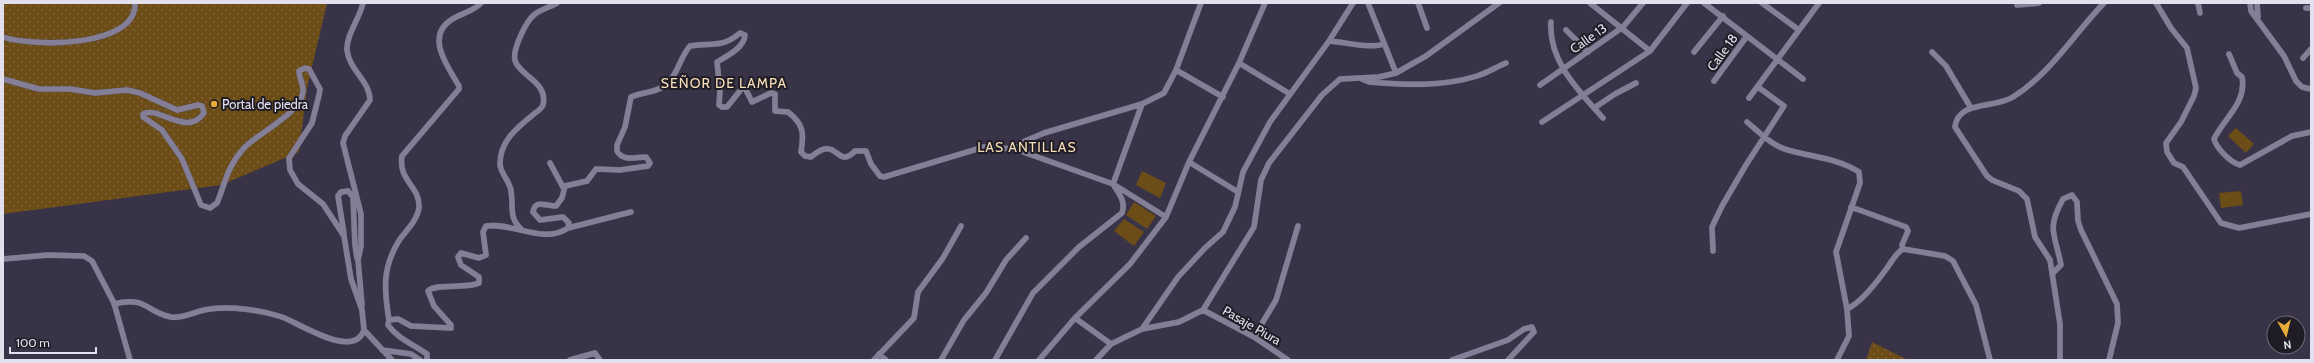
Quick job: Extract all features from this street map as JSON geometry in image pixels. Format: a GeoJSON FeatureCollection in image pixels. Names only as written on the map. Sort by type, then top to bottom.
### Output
{"type":"FeatureCollection","features":[{"type":"Feature","properties":{"kind":"street"},"geometry":{"type":"LineString","coordinates":[[3,37],[24,42],[75,43],[112,32],[127,24],[134,17],[135,3]]}},
{"type":"Feature","properties":{"kind":"street"},"geometry":{"type":"LineString","coordinates":[[358,260],[361,246],[361,214],[343,143],[345,136],[370,100],[369,90],[350,64],[347,48],[363,3]]}},
{"type":"Feature","properties":{"kind":"street"},"geometry":{"type":"LineString","coordinates":[[428,360],[426,354],[400,338],[388,325],[389,320],[385,276],[397,244],[416,216],[418,208],[416,193],[402,172],[402,156],[460,86],[441,53],[439,38],[441,32],[451,20],[472,10],[481,3]]}},
{"type":"Feature","properties":{"kind":"street"},"geometry":{"type":"LineString","coordinates":[[522,230],[512,218],[511,189],[500,167],[501,156],[509,135],[540,109],[543,98],[535,80],[516,64],[515,55],[520,36],[532,16],[557,3]]}},
{"type":"Feature","properties":{"kind":"street"},"geometry":{"type":"LineString","coordinates":[[1015,149],[1025,141],[1142,104],[1164,93],[1176,70],[1201,3]]}},
{"type":"Feature","properties":{"kind":"street"},"geometry":{"type":"LineString","coordinates":[[1039,360],[1075,318],[1130,264],[1166,217],[1189,162],[1223,97],[1265,3]]}},
{"type":"Feature","properties":{"kind":"street"},"geometry":{"type":"LineString","coordinates":[[1142,329],[1178,278],[1205,248],[1223,232],[1235,207],[1243,172],[1254,150],[1270,122],[1329,41],[1353,3]]}},
{"type":"Feature","properties":{"kind":"street"},"geometry":{"type":"LineString","coordinates":[[1368,3],[1396,73]]}},
{"type":"Feature","properties":{"kind":"street"},"geometry":{"type":"LineString","coordinates":[[1418,3],[1427,28]]}},
{"type":"Feature","properties":{"kind":"street"},"geometry":{"type":"LineString","coordinates":[[1096,360],[1111,344],[1142,329],[1179,322],[1203,310],[1254,227],[1261,180],[1269,163],[1306,113],[1336,81],[1340,79],[1396,73],[1426,56],[1500,3]]}},
{"type":"Feature","properties":{"kind":"street"},"geometry":{"type":"LineString","coordinates":[[1590,3],[1623,27],[1639,44],[1650,51]]}},
{"type":"Feature","properties":{"kind":"street","name":"Calle 13"},"geometry":{"type":"LineString","coordinates":[[1540,85],[1623,27],[1643,3]]}},
{"type":"Feature","properties":{"kind":"street"},"geometry":{"type":"LineString","coordinates":[[1542,122],[1650,51],[1687,3]]}},
{"type":"Feature","properties":{"kind":"street"},"geometry":{"type":"LineString","coordinates":[[1704,3],[1723,16],[1803,79]]}},
{"type":"Feature","properties":{"kind":"street"},"geometry":{"type":"LineString","coordinates":[[1762,3],[1800,30]]}},
{"type":"Feature","properties":{"kind":"street"},"geometry":{"type":"LineString","coordinates":[[1750,98],[1819,3]]}},
{"type":"Feature","properties":{"kind":"street"},"geometry":{"type":"LineString","coordinates":[[2017,5],[2039,3]]}},
{"type":"Feature","properties":{"kind":"street"},"geometry":{"type":"LineString","coordinates":[[2060,360],[2060,324],[2050,260],[2035,237],[2027,199],[2024,195],[1992,180],[1987,176],[1955,127],[1956,120],[1963,112],[1971,108],[1998,104],[2012,97],[2028,85],[2051,65],[2104,3]]}},
{"type":"Feature","properties":{"kind":"street"},"geometry":{"type":"LineString","coordinates":[[2156,3],[2171,28],[2188,48],[2196,88],[2194,96],[2181,122],[2166,143],[2167,152],[2174,163],[2183,168],[2215,218],[2226,226],[2239,228],[2311,214]]}},
{"type":"Feature","properties":{"kind":"street"},"geometry":{"type":"LineString","coordinates":[[2198,3],[2200,13]]}},
{"type":"Feature","properties":{"kind":"street"},"geometry":{"type":"LineString","coordinates":[[2250,3],[2251,11],[2258,17],[2284,56],[2296,81],[2302,87],[2311,89]]}},
{"type":"Feature","properties":{"kind":"street"},"geometry":{"type":"LineString","coordinates":[[2257,3],[2258,17]]}},
{"type":"Feature","properties":{"kind":"street"},"geometry":{"type":"LineString","coordinates":[[1694,52],[1723,16]]}},
{"type":"Feature","properties":{"kind":"street"},"geometry":{"type":"LineString","coordinates":[[1551,22],[1553,48],[1563,68],[1583,95],[1603,118]]}},
{"type":"Feature","properties":{"kind":"street"},"geometry":{"type":"LineString","coordinates":[[1566,30],[1588,52]]}},
{"type":"Feature","properties":{"kind":"street"},"geometry":{"type":"LineString","coordinates":[[568,228],[570,223],[563,217],[548,221],[540,220],[533,212],[537,204],[556,206],[559,203],[564,189],[569,184],[587,181],[596,169],[620,170],[648,166],[650,163],[646,157],[623,157],[617,151],[617,145],[625,127],[631,97],[641,92],[655,90],[666,84],[690,46],[730,42],[740,33],[745,35],[744,40],[734,52],[717,62],[716,65],[720,91],[719,105],[722,107],[727,107],[743,87],[745,88],[752,102],[771,93],[775,94],[775,111],[788,112],[793,115],[803,131],[803,144],[801,152],[805,156],[811,157],[821,149],[826,148],[845,158],[849,157],[855,151],[866,150],[871,164],[880,176],[884,176],[984,147],[1015,149],[1113,184],[1166,217]]}},
{"type":"Feature","properties":{"kind":"street","name":"Calle 18"},"geometry":{"type":"LineString","coordinates":[[1714,81],[1747,36]]}},
{"type":"Feature","properties":{"kind":"street"},"geometry":{"type":"LineString","coordinates":[[1329,41],[1354,43],[1370,47],[1384,44]]}},
{"type":"Feature","properties":{"kind":"street"},"geometry":{"type":"LineString","coordinates":[[2303,58],[2311,49]]}},
{"type":"Feature","properties":{"kind":"street"},"geometry":{"type":"LineString","coordinates":[[1932,52],[1946,66],[1971,108]]}},
{"type":"Feature","properties":{"kind":"street"},"geometry":{"type":"LineString","coordinates":[[2229,54],[2237,72],[2242,77],[2243,89],[2230,117],[2214,139],[2215,144],[2233,163],[2240,166],[2292,136],[2309,133]]}},
{"type":"Feature","properties":{"kind":"street"},"geometry":{"type":"LineString","coordinates":[[1239,63],[1290,94]]}},
{"type":"Feature","properties":{"kind":"street"},"geometry":{"type":"LineString","coordinates":[[1360,78],[1369,82],[1416,86],[1477,76],[1506,63]]}},
{"type":"Feature","properties":{"kind":"street"},"geometry":{"type":"LineString","coordinates":[[3,79],[39,89],[70,89],[95,93],[127,90],[140,93],[177,110],[198,105],[202,106],[204,113],[195,120],[184,122],[150,112],[143,114],[143,117],[162,130],[182,159],[201,205],[210,208],[218,203],[225,177],[244,148],[273,127],[298,102],[303,90],[299,71],[305,68],[310,69],[320,89],[319,95],[312,123],[294,150],[288,164],[298,184],[323,204],[344,236]]}},
{"type":"Feature","properties":{"kind":"street"},"geometry":{"type":"LineString","coordinates":[[1176,70],[1223,97]]}},
{"type":"Feature","properties":{"kind":"street"},"geometry":{"type":"LineString","coordinates":[[1594,108],[1615,94],[1636,83]]}},
{"type":"Feature","properties":{"kind":"street"},"geometry":{"type":"LineString","coordinates":[[1712,251],[1712,227],[1746,165],[1784,106],[1758,87]]}},
{"type":"Feature","properties":{"kind":"street"},"geometry":{"type":"LineString","coordinates":[[995,360],[1034,293],[1079,247],[1122,213],[1124,206],[1113,184],[1142,104]]}},
{"type":"Feature","properties":{"kind":"street"},"geometry":{"type":"LineString","coordinates":[[1747,122],[1764,137],[1786,150],[1823,158],[1859,172],[1860,183],[1836,252],[1847,308],[1849,336],[1837,360]]}},
{"type":"Feature","properties":{"kind":"street"},"geometry":{"type":"LineString","coordinates":[[1189,162],[1238,192]]}},
{"type":"Feature","properties":{"kind":"street"},"geometry":{"type":"LineString","coordinates":[[550,163],[564,189]]}},
{"type":"Feature","properties":{"kind":"street"},"geometry":{"type":"LineString","coordinates":[[114,304],[134,301],[146,304],[159,312],[171,316],[218,308],[269,314],[282,317],[320,335],[350,342],[357,341],[362,337],[364,330],[358,260],[355,245],[352,197],[348,191],[342,192],[338,196],[351,279],[362,310]]}},
{"type":"Feature","properties":{"kind":"street"},"geometry":{"type":"LineString","coordinates":[[2052,274],[2061,265],[2052,233],[2055,213],[2063,199],[2072,196],[2078,202],[2078,221],[2081,230],[2117,304],[2118,323],[2109,360]]}},
{"type":"Feature","properties":{"kind":"street"},"geometry":{"type":"LineString","coordinates":[[1851,207],[1906,227],[1908,232],[1902,245],[1903,249]]}},
{"type":"Feature","properties":{"kind":"street"},"geometry":{"type":"LineString","coordinates":[[389,320],[398,319],[411,326],[451,328],[451,324],[431,301],[428,295],[429,290],[434,286],[453,287],[479,283],[479,277],[461,265],[458,257],[461,253],[479,258],[485,256],[483,232],[486,226],[522,230],[544,235],[564,231],[568,228],[631,212]]}},
{"type":"Feature","properties":{"kind":"street"},"geometry":{"type":"LineString","coordinates":[[874,360],[914,318],[918,292],[943,258],[961,226]]}},
{"type":"Feature","properties":{"kind":"street"},"geometry":{"type":"LineString","coordinates":[[1254,337],[1276,300],[1298,226]]}},
{"type":"Feature","properties":{"kind":"street"},"geometry":{"type":"LineString","coordinates":[[941,360],[964,320],[986,293],[1006,260],[1026,238]]}},
{"type":"Feature","properties":{"kind":"street"},"geometry":{"type":"LineString","coordinates":[[1847,308],[1855,305],[1899,251],[1903,249],[1945,256],[1953,261],[1976,305],[1990,360]]}},
{"type":"Feature","properties":{"kind":"street"},"geometry":{"type":"LineString","coordinates":[[3,259],[33,255],[84,256],[97,267],[114,304],[130,360]]}},
{"type":"Feature","properties":{"kind":"street","name":"Pasaje Piura"},"geometry":{"type":"LineString","coordinates":[[1203,310],[1254,337],[1288,360]]}},
{"type":"Feature","properties":{"kind":"street"},"geometry":{"type":"LineString","coordinates":[[1075,318],[1111,344]]}},
{"type":"Feature","properties":{"kind":"street"},"geometry":{"type":"LineString","coordinates":[[1452,360],[1508,340],[1524,329],[1532,327],[1534,332],[1508,360]]}},
{"type":"Feature","properties":{"kind":"street"},"geometry":{"type":"LineString","coordinates":[[364,330],[392,360]]}},
{"type":"Feature","properties":{"kind":"street"},"geometry":{"type":"LineString","coordinates":[[382,350],[411,354],[420,360]]}},
{"type":"Feature","properties":{"kind":"street"},"geometry":{"type":"LineString","coordinates":[[570,360],[595,354],[600,360]]}},
{"type":"Feature","properties":{"kind":"street"},"geometry":{"type":"LineString","coordinates":[[879,354],[886,360]]}},
{"type":"Feature","properties":{"kind":"shaded area"},"geometry":{"type":"Polygon","coordinates":[[[3,3],[327,3],[307,88],[299,152],[221,185],[3,214],[3,3]]]}},
{"type":"Feature","properties":{"kind":"shaded area"},"geometry":{"type":"Polygon","coordinates":[[[2236,128],[2254,144],[2246,153],[2228,136],[2236,128]]]}},
{"type":"Feature","properties":{"kind":"shaded area"},"geometry":{"type":"Polygon","coordinates":[[[1142,171],[1166,183],[1160,198],[1136,185],[1142,171]]]}},
{"type":"Feature","properties":{"kind":"shaded area"},"geometry":{"type":"Polygon","coordinates":[[[2241,191],[2243,205],[2221,208],[2219,193],[2241,191]]]}},
{"type":"Feature","properties":{"kind":"shaded area"},"geometry":{"type":"Polygon","coordinates":[[[1134,202],[1156,216],[1147,229],[1126,215],[1134,202]]]}},
{"type":"Feature","properties":{"kind":"shaded area"},"geometry":{"type":"Polygon","coordinates":[[[1124,219],[1144,232],[1134,246],[1114,231],[1124,219]]]}},
{"type":"Feature","properties":{"kind":"shaded area"},"geometry":{"type":"Polygon","coordinates":[[[1872,342],[1908,360],[1866,360],[1872,342]]]}},
{"type":"Feature","properties":{"kind":"place","name":"Portal de piedra"},"geometry":{"type":"Point","coordinates":[214,104]}},
{"type":"Feature","properties":{"kind":"district","name":"SEÑOR DE LAMPA"},"geometry":{"type":"Point","coordinates":[724,83]}},
{"type":"Feature","properties":{"kind":"district","name":"LAS ANTILLAS"},"geometry":{"type":"Point","coordinates":[1027,147]}}]}
